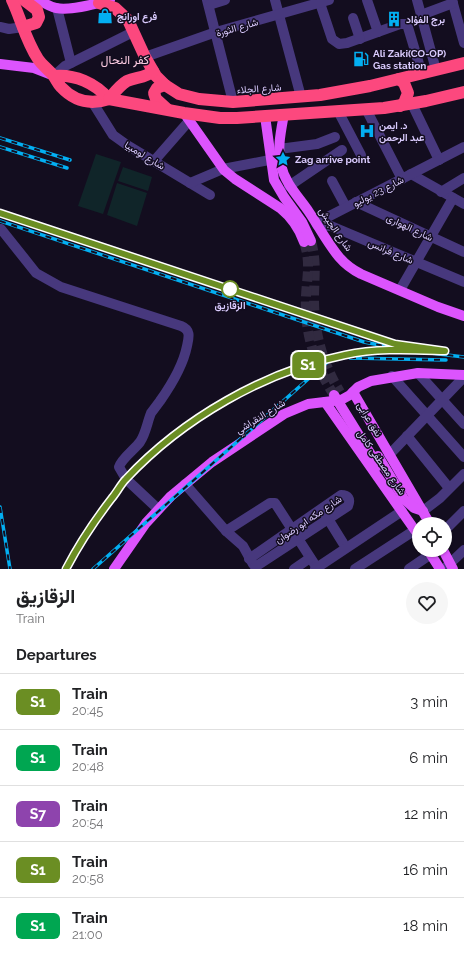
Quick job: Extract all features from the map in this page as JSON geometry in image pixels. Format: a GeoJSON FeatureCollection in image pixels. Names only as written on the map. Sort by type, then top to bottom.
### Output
{"type":"FeatureCollection","features":[{"type":"Feature","properties":{"kind":"highway"},"geometry":{"type":"LineString","coordinates":[[12,0],[38,59],[54,76],[61,88],[73,96],[88,102],[109,99],[136,105],[167,109],[186,117],[220,118],[338,111],[406,105],[426,102],[464,92]]}},
{"type":"Feature","properties":{"kind":"highway"},"geometry":{"type":"LineString","coordinates":[[23,27],[36,23],[38,17],[36,10],[24,0]]}},
{"type":"Feature","properties":{"kind":"highway","name":"شارع الجلاء"},"geometry":{"type":"LineString","coordinates":[[105,1],[128,20],[153,71],[165,86],[186,96],[210,101],[233,102],[344,92],[464,63]]}},
{"type":"Feature","properties":{"kind":"highway"},"geometry":{"type":"LineString","coordinates":[[109,99],[123,84],[148,75],[153,71]]}},
{"type":"Feature","properties":{"kind":"highway"},"geometry":{"type":"LineString","coordinates":[[417,75],[412,86],[414,92],[426,102]]}},
{"type":"Feature","properties":{"kind":"highway"},"geometry":{"type":"LineString","coordinates":[[54,76],[77,78],[95,86],[109,99]]}},
{"type":"Feature","properties":{"kind":"highway"},"geometry":{"type":"LineString","coordinates":[[399,79],[407,87],[408,93],[404,103],[406,105]]}},
{"type":"Feature","properties":{"kind":"highway"},"geometry":{"type":"LineString","coordinates":[[165,86],[157,88],[154,93],[156,99],[167,109]]}},
{"type":"Feature","properties":{"kind":"main road"},"geometry":{"type":"LineString","coordinates":[[38,0],[46,5],[57,8],[105,1]]}},
{"type":"Feature","properties":{"kind":"main road"},"geometry":{"type":"LineString","coordinates":[[0,64],[34,68],[54,76]]}},
{"type":"Feature","properties":{"kind":"main road"},"geometry":{"type":"LineString","coordinates":[[186,117],[223,169],[234,179],[280,208],[295,224],[307,242],[302,222],[274,180],[284,114]]}},
{"type":"Feature","properties":{"kind":"main road"},"geometry":{"type":"LineString","coordinates":[[265,116],[277,156]]}},
{"type":"Feature","properties":{"kind":"main road","name":"شارع الجيش"},"geometry":{"type":"LineString","coordinates":[[277,156],[289,186],[340,258],[350,268],[361,274],[464,316]]}},
{"type":"Feature","properties":{"kind":"main road","name":"شارع النقراشي"},"geometry":{"type":"LineString","coordinates":[[114,569],[135,538],[158,509],[185,484],[227,451],[284,414],[308,404],[336,398],[353,392],[358,387],[371,381],[392,376],[418,373],[464,376]]}},
{"type":"Feature","properties":{"kind":"main road","name":"شارع مصطفى كامل"},"geometry":{"type":"LineString","coordinates":[[353,392],[426,517]]}},
{"type":"Feature","properties":{"kind":"main road","name":"شارع مصطفى كامل"},"geometry":{"type":"LineString","coordinates":[[336,398],[412,526]]}},
{"type":"Feature","properties":{"kind":"main road","name":"نفق عرابى"},"geometry":{"type":"LineString","coordinates":[[336,398],[404,499],[414,508],[423,511]]}},
{"type":"Feature","properties":{"kind":"main road","name":"نفق عرابى"},"geometry":{"type":"LineString","coordinates":[[336,398],[403,505],[412,523]]}},
{"type":"Feature","properties":{"kind":"main road"},"geometry":{"type":"LineString","coordinates":[[434,557],[443,568]]}},
{"type":"Feature","properties":{"kind":"main road"},"geometry":{"type":"LineString","coordinates":[[443,557],[443,568]]}},
{"type":"Feature","properties":{"kind":"street"},"geometry":{"type":"LineString","coordinates":[[225,0],[208,2],[233,102]]}},
{"type":"Feature","properties":{"kind":"street"},"geometry":{"type":"LineString","coordinates":[[275,0],[301,97]]}},
{"type":"Feature","properties":{"kind":"street"},"geometry":{"type":"LineString","coordinates":[[367,0],[378,32]]}},
{"type":"Feature","properties":{"kind":"street"},"geometry":{"type":"LineString","coordinates":[[417,0],[436,70]]}},
{"type":"Feature","properties":{"kind":"street"},"geometry":{"type":"LineString","coordinates":[[324,2],[332,39],[335,42],[343,44],[400,24],[407,24],[417,75]]}},
{"type":"Feature","properties":{"kind":"street","name":"شارع الثورة"},"geometry":{"type":"LineString","coordinates":[[146,57],[216,32],[324,2]]}},
{"type":"Feature","properties":{"kind":"street"},"geometry":{"type":"LineString","coordinates":[[421,15],[452,2],[464,43]]}},
{"type":"Feature","properties":{"kind":"street"},"geometry":{"type":"LineString","coordinates":[[57,8],[72,63]]}},
{"type":"Feature","properties":{"kind":"street"},"geometry":{"type":"LineString","coordinates":[[353,18],[360,39]]}},
{"type":"Feature","properties":{"kind":"street"},"geometry":{"type":"LineString","coordinates":[[0,27],[9,29],[23,27]]}},
{"type":"Feature","properties":{"kind":"street"},"geometry":{"type":"LineString","coordinates":[[54,76],[65,66],[133,32]]}},
{"type":"Feature","properties":{"kind":"street","name":"شارع لومبيا"},"geometry":{"type":"LineString","coordinates":[[93,102],[113,135],[210,195]]}},
{"type":"Feature","properties":{"kind":"street"},"geometry":{"type":"LineString","coordinates":[[406,105],[439,160]]}},
{"type":"Feature","properties":{"kind":"street"},"geometry":{"type":"LineString","coordinates":[[366,109],[406,176],[464,204]]}},
{"type":"Feature","properties":{"kind":"street"},"geometry":{"type":"LineString","coordinates":[[338,111],[361,155]]}},
{"type":"Feature","properties":{"kind":"street"},"geometry":{"type":"LineString","coordinates":[[154,161],[186,117]]}},
{"type":"Feature","properties":{"kind":"street"},"geometry":{"type":"LineString","coordinates":[[190,183],[223,169],[277,156],[317,144],[334,137]]}},
{"type":"Feature","properties":{"kind":"street"},"geometry":{"type":"LineString","coordinates":[[317,144],[327,160]]}},
{"type":"Feature","properties":{"kind":"street","name":"شارع 23 يوليو"},"geometry":{"type":"LineString","coordinates":[[329,222],[346,207],[464,147]]}},
{"type":"Feature","properties":{"kind":"street"},"geometry":{"type":"LineString","coordinates":[[289,186],[342,150]]}},
{"type":"Feature","properties":{"kind":"street"},"geometry":{"type":"LineString","coordinates":[[441,192],[464,178]]}},
{"type":"Feature","properties":{"kind":"street"},"geometry":{"type":"LineString","coordinates":[[332,181],[346,207]]}},
{"type":"Feature","properties":{"kind":"street"},"geometry":{"type":"LineString","coordinates":[[400,290],[453,198]]}},
{"type":"Feature","properties":{"kind":"street","name":"شارع الهوارى"},"geometry":{"type":"LineString","coordinates":[[356,202],[464,252]]}},
{"type":"Feature","properties":{"kind":"street","name":"شارع فرانس"},"geometry":{"type":"LineString","coordinates":[[317,224],[329,222],[416,262],[464,282]]}},
{"type":"Feature","properties":{"kind":"street"},"geometry":{"type":"LineString","coordinates":[[2,230],[36,273],[55,284],[181,326],[188,332],[189,335],[186,353],[174,379],[151,414],[142,438],[132,452],[119,464],[119,467],[126,479],[158,509]]}},
{"type":"Feature","properties":{"kind":"street"},"geometry":{"type":"LineString","coordinates":[[418,373],[464,424]]}},
{"type":"Feature","properties":{"kind":"street"},"geometry":{"type":"LineString","coordinates":[[392,376],[464,457]]}},
{"type":"Feature","properties":{"kind":"street"},"geometry":{"type":"LineString","coordinates":[[389,455],[464,376]]}},
{"type":"Feature","properties":{"kind":"street"},"geometry":{"type":"LineString","coordinates":[[407,436],[449,488]]}},
{"type":"Feature","properties":{"kind":"street"},"geometry":{"type":"LineString","coordinates":[[423,511],[440,498],[464,474]]}},
{"type":"Feature","properties":{"kind":"street"},"geometry":{"type":"LineString","coordinates":[[185,484],[226,531],[243,546],[254,565]]}},
{"type":"Feature","properties":{"kind":"street","name":"شارع مكه ابو رضوان"},"geometry":{"type":"LineString","coordinates":[[341,495],[346,495],[349,498],[350,502],[348,506],[254,565],[292,530],[341,495]]}},
{"type":"Feature","properties":{"kind":"street"},"geometry":{"type":"LineString","coordinates":[[226,531],[270,503],[275,504],[316,568],[402,511]]}},
{"type":"Feature","properties":{"kind":"street"},"geometry":{"type":"LineString","coordinates":[[322,509],[343,543]]}},
{"type":"Feature","properties":{"kind":"street"},"geometry":{"type":"LineString","coordinates":[[452,523],[464,511]]}},
{"type":"Feature","properties":{"kind":"street"},"geometry":{"type":"LineString","coordinates":[[355,569],[412,536]]}},
{"type":"Feature","properties":{"kind":"street"},"geometry":{"type":"LineString","coordinates":[[443,568],[464,550]]}},
{"type":"Feature","properties":{"kind":"street"},"geometry":{"type":"LineString","coordinates":[[409,569],[424,557]]}},
{"type":"Feature","properties":{"kind":"street"},"geometry":{"type":"LineString","coordinates":[[294,569],[310,558]]}},
{"type":"Feature","properties":{"kind":"green space"},"geometry":{"type":"Polygon","coordinates":[[[96,154],[121,162],[103,214],[78,206],[96,154]]]}},
{"type":"Feature","properties":{"kind":"green space"},"geometry":{"type":"Polygon","coordinates":[[[123,167],[152,177],[148,191],[118,181],[123,167]]]}},
{"type":"Feature","properties":{"kind":"green space"},"geometry":{"type":"Polygon","coordinates":[[[117,183],[147,193],[137,226],[107,215],[117,183]]]}},
{"type":"Feature","properties":{"kind":"tunnel"},"geometry":{"type":"LineString","coordinates":[[311,241],[315,263],[314,312],[318,336],[324,359],[340,392]]}},
{"type":"Feature","properties":{"kind":"tunnel"},"geometry":{"type":"LineString","coordinates":[[304,242],[308,263],[306,309],[309,335],[316,360],[334,395]]}},
{"type":"Feature","properties":{"kind":"railway"},"geometry":{"type":"LineString","coordinates":[[0,138],[70,160]]}},
{"type":"Feature","properties":{"kind":"railway"},"geometry":{"type":"LineString","coordinates":[[0,147],[67,168]]}},
{"type":"Feature","properties":{"kind":"railway"},"geometry":{"type":"LineString","coordinates":[[0,213],[395,344]]}},
{"type":"Feature","properties":{"kind":"railway"},"geometry":{"type":"LineString","coordinates":[[0,221],[364,342],[405,350],[464,357]]}},
{"type":"Feature","properties":{"kind":"railway"},"geometry":{"type":"LineString","coordinates":[[66,569],[76,550],[121,485],[151,455],[180,432],[211,411],[245,391],[280,375],[316,362],[351,353],[385,350]]}},
{"type":"Feature","properties":{"kind":"railway"},"geometry":{"type":"LineString","coordinates":[[93,569],[332,358]]}},
{"type":"Feature","properties":{"kind":"railway"},"geometry":{"type":"LineString","coordinates":[[350,358],[446,360]]}},
{"type":"Feature","properties":{"kind":"railway"},"geometry":{"type":"LineString","coordinates":[[0,507],[10,569]]}},
{"type":"Feature","properties":{"kind":"train","name":"S1"},"geometry":{"type":"LineString","coordinates":[[0,213],[395,344],[445,351],[375,350],[345,354],[317,361],[279,375],[243,392],[208,412],[176,434],[126,479],[80,543],[66,569]]}},
{"type":"Feature","properties":{"kind":"place","name":"فرع اورانج"},"geometry":{"type":"Point","coordinates":[105,16]}},
{"type":"Feature","properties":{"kind":"place","name":"برج الفؤاد"},"geometry":{"type":"Point","coordinates":[394,19]}},
{"type":"Feature","properties":{"kind":"place","name":"Ali Zaki(CO-OP) Gas station"},"geometry":{"type":"Point","coordinates":[361,59]}},
{"type":"Feature","properties":{"kind":"place","name":"د. ايمن عبد الرحمن"},"geometry":{"type":"Point","coordinates":[367,131]}},
{"type":"Feature","properties":{"kind":"place","name":"Zag arrive point"},"geometry":{"type":"Point","coordinates":[283,159]}},
{"type":"Feature","properties":{"kind":"place","name":"الزقازيق"},"geometry":{"type":"Point","coordinates":[230,289]}},
{"type":"Feature","properties":{"kind":"district","name":"كفر النحال"},"geometry":{"type":"Point","coordinates":[125,60]}}]}
